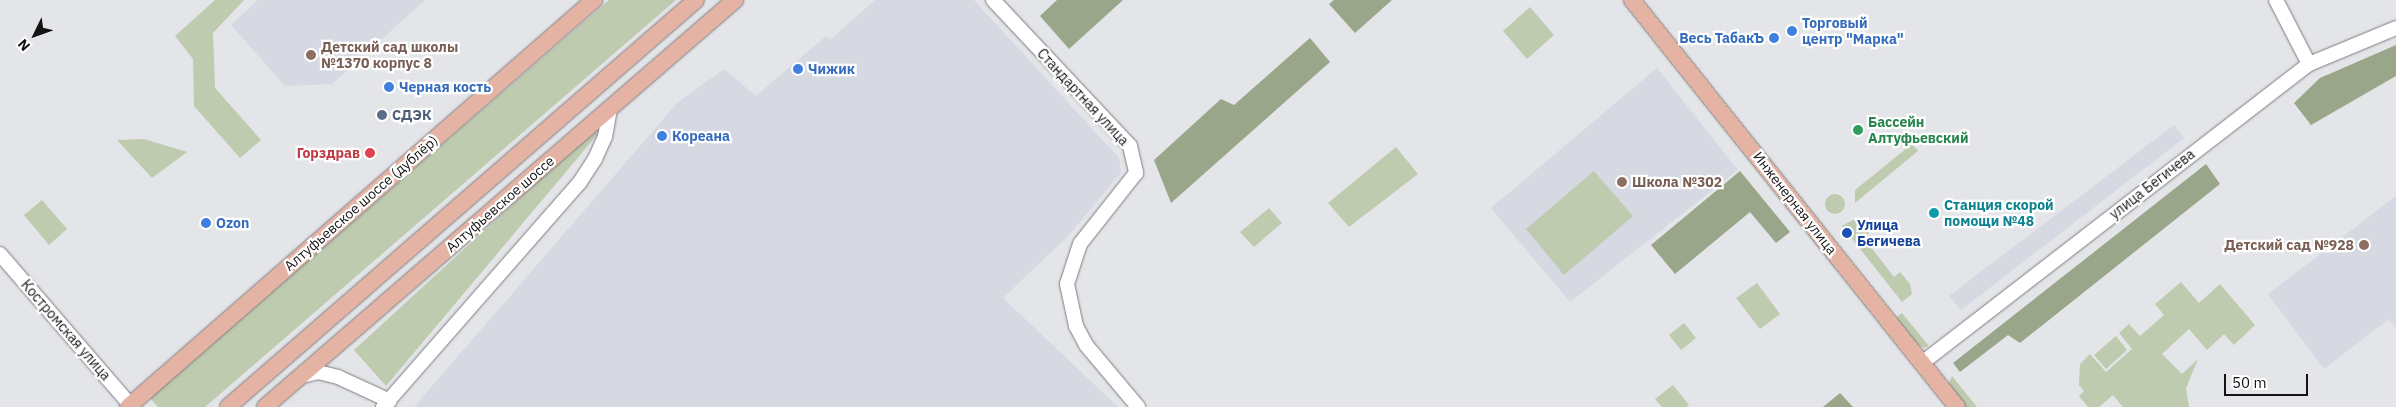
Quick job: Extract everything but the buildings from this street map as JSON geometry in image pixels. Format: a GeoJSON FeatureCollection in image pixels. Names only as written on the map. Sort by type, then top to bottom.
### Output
{"type":"FeatureCollection","features":[{"type":"Feature","properties":{"kind":"main road","name":"Алтуфьевское шоссе (дублёр)"},"geometry":{"type":"LineString","coordinates":[[130,406],[594,0]]}},
{"type":"Feature","properties":{"kind":"main road","name":"Алтуфьевское шоссе"},"geometry":{"type":"LineString","coordinates":[[228,407],[696,0]]}},
{"type":"Feature","properties":{"kind":"main road","name":"Алтуфьевское шоссе"},"geometry":{"type":"LineString","coordinates":[[265,407],[735,0]]}},
{"type":"Feature","properties":{"kind":"main road","name":"Инженерная улица"},"geometry":{"type":"LineString","coordinates":[[1632,0],[1957,407]]}},
{"type":"Feature","properties":{"kind":"street","name":"Стандартная улица"},"geometry":{"type":"LineString","coordinates":[[993,0],[1130,146],[1136,173],[1080,244],[1067,284],[1076,326],[1086,345],[1138,407]]}},
{"type":"Feature","properties":{"kind":"street"},"geometry":{"type":"LineString","coordinates":[[2276,0],[2309,64]]}},
{"type":"Feature","properties":{"kind":"street","name":"улица Бегичева"},"geometry":{"type":"LineString","coordinates":[[1922,363],[2309,64],[2396,28]]}},
{"type":"Feature","properties":{"kind":"street"},"geometry":{"type":"LineString","coordinates":[[301,376],[318,372],[338,377],[386,404],[580,182],[595,159],[605,137],[610,109]]}},
{"type":"Feature","properties":{"kind":"street","name":"Костромская улица"},"geometry":{"type":"LineString","coordinates":[[0,254],[130,406]]}},
{"type":"Feature","properties":{"kind":"shaded area","name":"Детский сад школы №1370 корпус 8"},"geometry":{"type":"Polygon","coordinates":[[[258,0],[425,0],[332,84],[285,86],[231,25],[258,0]]]}},
{"type":"Feature","properties":{"kind":"shaded area"},"geometry":{"type":"Polygon","coordinates":[[[875,0],[974,0],[1119,158],[1121,173],[1068,236],[1003,298],[1118,407],[414,407],[678,102],[724,69],[756,96],[826,36],[830,40],[875,0]]]}},
{"type":"Feature","properties":{"kind":"shaded area","name":"Школа №302"},"geometry":{"type":"Polygon","coordinates":[[[1657,68],[1738,170],[1570,302],[1491,208],[1657,68]]]}},
{"type":"Feature","properties":{"kind":"shaded area"},"geometry":{"type":"Polygon","coordinates":[[[2174,125],[2184,138],[1961,310],[1949,296],[2174,125]]]}},
{"type":"Feature","properties":{"kind":"shaded area","name":"Детский сад №928"},"geometry":{"type":"Polygon","coordinates":[[[2396,196],[2396,328],[2389,319],[2324,369],[2268,294],[2396,196]]]}},
{"type":"Feature","properties":{"kind":"green space"},"geometry":{"type":"Polygon","coordinates":[[[215,0],[244,0],[213,33],[215,88],[261,140],[240,158],[194,106],[193,59],[175,36],[215,0]]]}},
{"type":"Feature","properties":{"kind":"green space"},"geometry":{"type":"Polygon","coordinates":[[[609,0],[676,0],[205,407],[158,407],[150,398],[609,0]]]}},
{"type":"Feature","properties":{"kind":"green space"},"geometry":{"type":"Polygon","coordinates":[[[1057,0],[1123,0],[1069,49],[1040,16],[1057,0]]]}},
{"type":"Feature","properties":{"kind":"green space"},"geometry":{"type":"Polygon","coordinates":[[[1334,0],[1392,0],[1355,33],[1329,4],[1334,0]]]}},
{"type":"Feature","properties":{"kind":"green space"},"geometry":{"type":"Polygon","coordinates":[[[1530,7],[1554,35],[1527,59],[1503,31],[1530,7]]]}},
{"type":"Feature","properties":{"kind":"green space"},"geometry":{"type":"Polygon","coordinates":[[[1310,38],[1330,62],[1171,203],[1154,160],[1221,99],[1234,105],[1310,38]]]}},
{"type":"Feature","properties":{"kind":"green space"},"geometry":{"type":"Polygon","coordinates":[[[2396,45],[2396,76],[2311,125],[2294,103],[2320,78],[2396,45]]]}},
{"type":"Feature","properties":{"kind":"green space"},"geometry":{"type":"Polygon","coordinates":[[[596,128],[597,135],[386,386],[354,350],[596,128]]]}},
{"type":"Feature","properties":{"kind":"green space"},"geometry":{"type":"Polygon","coordinates":[[[144,139],[187,152],[152,178],[117,140],[144,139]]]}},
{"type":"Feature","properties":{"kind":"green space"},"geometry":{"type":"Polygon","coordinates":[[[1912,144],[1918,151],[1855,203],[1855,190],[1912,144]]]}},
{"type":"Feature","properties":{"kind":"green space"},"geometry":{"type":"Polygon","coordinates":[[[1396,147],[1418,174],[1349,227],[1328,203],[1396,147]]]}},
{"type":"Feature","properties":{"kind":"green space"},"geometry":{"type":"Polygon","coordinates":[[[2206,164],[2220,184],[2020,343],[2008,335],[1960,372],[1953,363],[2206,164]]]}},
{"type":"Feature","properties":{"kind":"green space"},"geometry":{"type":"Polygon","coordinates":[[[1594,171],[1633,216],[1564,275],[1526,229],[1594,171]]]}},
{"type":"Feature","properties":{"kind":"green space"},"geometry":{"type":"Polygon","coordinates":[[[1740,171],[1790,232],[1776,243],[1750,212],[1675,274],[1651,245],[1740,171]]]}},
{"type":"Feature","properties":{"kind":"green space"},"geometry":{"type":"Polygon","coordinates":[[[1835,194],[1842,197],[1845,204],[1842,211],[1835,214],[1828,211],[1825,204],[1828,197],[1835,194]]]}},
{"type":"Feature","properties":{"kind":"green space"},"geometry":{"type":"Polygon","coordinates":[[[42,200],[67,229],[49,245],[24,215],[42,200]]]}},
{"type":"Feature","properties":{"kind":"green space"},"geometry":{"type":"Polygon","coordinates":[[[1269,208],[1282,223],[1254,247],[1240,232],[1269,208]]]}},
{"type":"Feature","properties":{"kind":"green space"},"geometry":{"type":"Polygon","coordinates":[[[1855,219],[1869,233],[1864,238],[1894,277],[1900,272],[1910,284],[1912,294],[1902,302],[1842,226],[1855,219]]]}},
{"type":"Feature","properties":{"kind":"green space"},"geometry":{"type":"Polygon","coordinates":[[[2181,282],[2199,303],[2220,284],[2255,325],[2234,345],[2224,334],[2207,350],[2189,329],[2162,354],[2182,374],[2198,359],[2186,388],[2189,407],[2123,407],[2113,395],[2099,407],[2088,407],[2079,396],[2084,391],[2079,385],[2080,364],[2090,354],[2106,372],[2132,349],[2119,333],[2129,324],[2140,336],[2164,315],[2155,304],[2181,282]]]}},
{"type":"Feature","properties":{"kind":"green space"},"geometry":{"type":"Polygon","coordinates":[[[1757,283],[1780,314],[1760,329],[1736,298],[1757,283]]]}},
{"type":"Feature","properties":{"kind":"green space"},"geometry":{"type":"Polygon","coordinates":[[[1902,313],[1929,346],[1924,348],[1915,343],[1896,318],[1902,313]]]}},
{"type":"Feature","properties":{"kind":"green space"},"geometry":{"type":"Polygon","coordinates":[[[1684,323],[1696,338],[1681,350],[1669,335],[1684,323]]]}},
{"type":"Feature","properties":{"kind":"green space"},"geometry":{"type":"Polygon","coordinates":[[[2116,336],[2127,350],[2106,369],[2094,355],[2116,336]]]}},
{"type":"Feature","properties":{"kind":"green space"},"geometry":{"type":"Polygon","coordinates":[[[1952,376],[1977,407],[1965,407],[1948,384],[1952,376]]]}},
{"type":"Feature","properties":{"kind":"green space"},"geometry":{"type":"Polygon","coordinates":[[[1673,385],[1689,405],[1686,407],[1662,407],[1655,399],[1673,385]]]}},
{"type":"Feature","properties":{"kind":"green space"},"geometry":{"type":"Polygon","coordinates":[[[1840,393],[1853,407],[1823,407],[1840,393]]]}},
{"type":"Feature","properties":{"kind":"place","name":"Торговый центр \"Марка\""},"geometry":{"type":"Point","coordinates":[1792,31]}},
{"type":"Feature","properties":{"kind":"place","name":"Весь ТабакЪ"},"geometry":{"type":"Point","coordinates":[1774,38]}},
{"type":"Feature","properties":{"kind":"place","name":"Детский сад школы №1370 корпус 8"},"geometry":{"type":"Point","coordinates":[311,55]}},
{"type":"Feature","properties":{"kind":"place","name":"Чижик"},"geometry":{"type":"Point","coordinates":[798,69]}},
{"type":"Feature","properties":{"kind":"place","name":"Черная кость"},"geometry":{"type":"Point","coordinates":[389,87]}},
{"type":"Feature","properties":{"kind":"place","name":"СДЭК"},"geometry":{"type":"Point","coordinates":[382,115]}},
{"type":"Feature","properties":{"kind":"place","name":"Бассейн Алтуфьевский"},"geometry":{"type":"Point","coordinates":[1858,130]}},
{"type":"Feature","properties":{"kind":"place","name":"Кореана"},"geometry":{"type":"Point","coordinates":[662,136]}},
{"type":"Feature","properties":{"kind":"place","name":"Горздрав"},"geometry":{"type":"Point","coordinates":[370,153]}},
{"type":"Feature","properties":{"kind":"place","name":"Школа №302"},"geometry":{"type":"Point","coordinates":[1622,182]}},
{"type":"Feature","properties":{"kind":"place","name":"Станция скорой помощи №48"},"geometry":{"type":"Point","coordinates":[1934,213]}},
{"type":"Feature","properties":{"kind":"place","name":"Ozon"},"geometry":{"type":"Point","coordinates":[206,223]}},
{"type":"Feature","properties":{"kind":"place","name":"Улица Бегичева"},"geometry":{"type":"Point","coordinates":[1847,233]}},
{"type":"Feature","properties":{"kind":"place","name":"Детский сад №928"},"geometry":{"type":"Point","coordinates":[2364,245]}}]}
